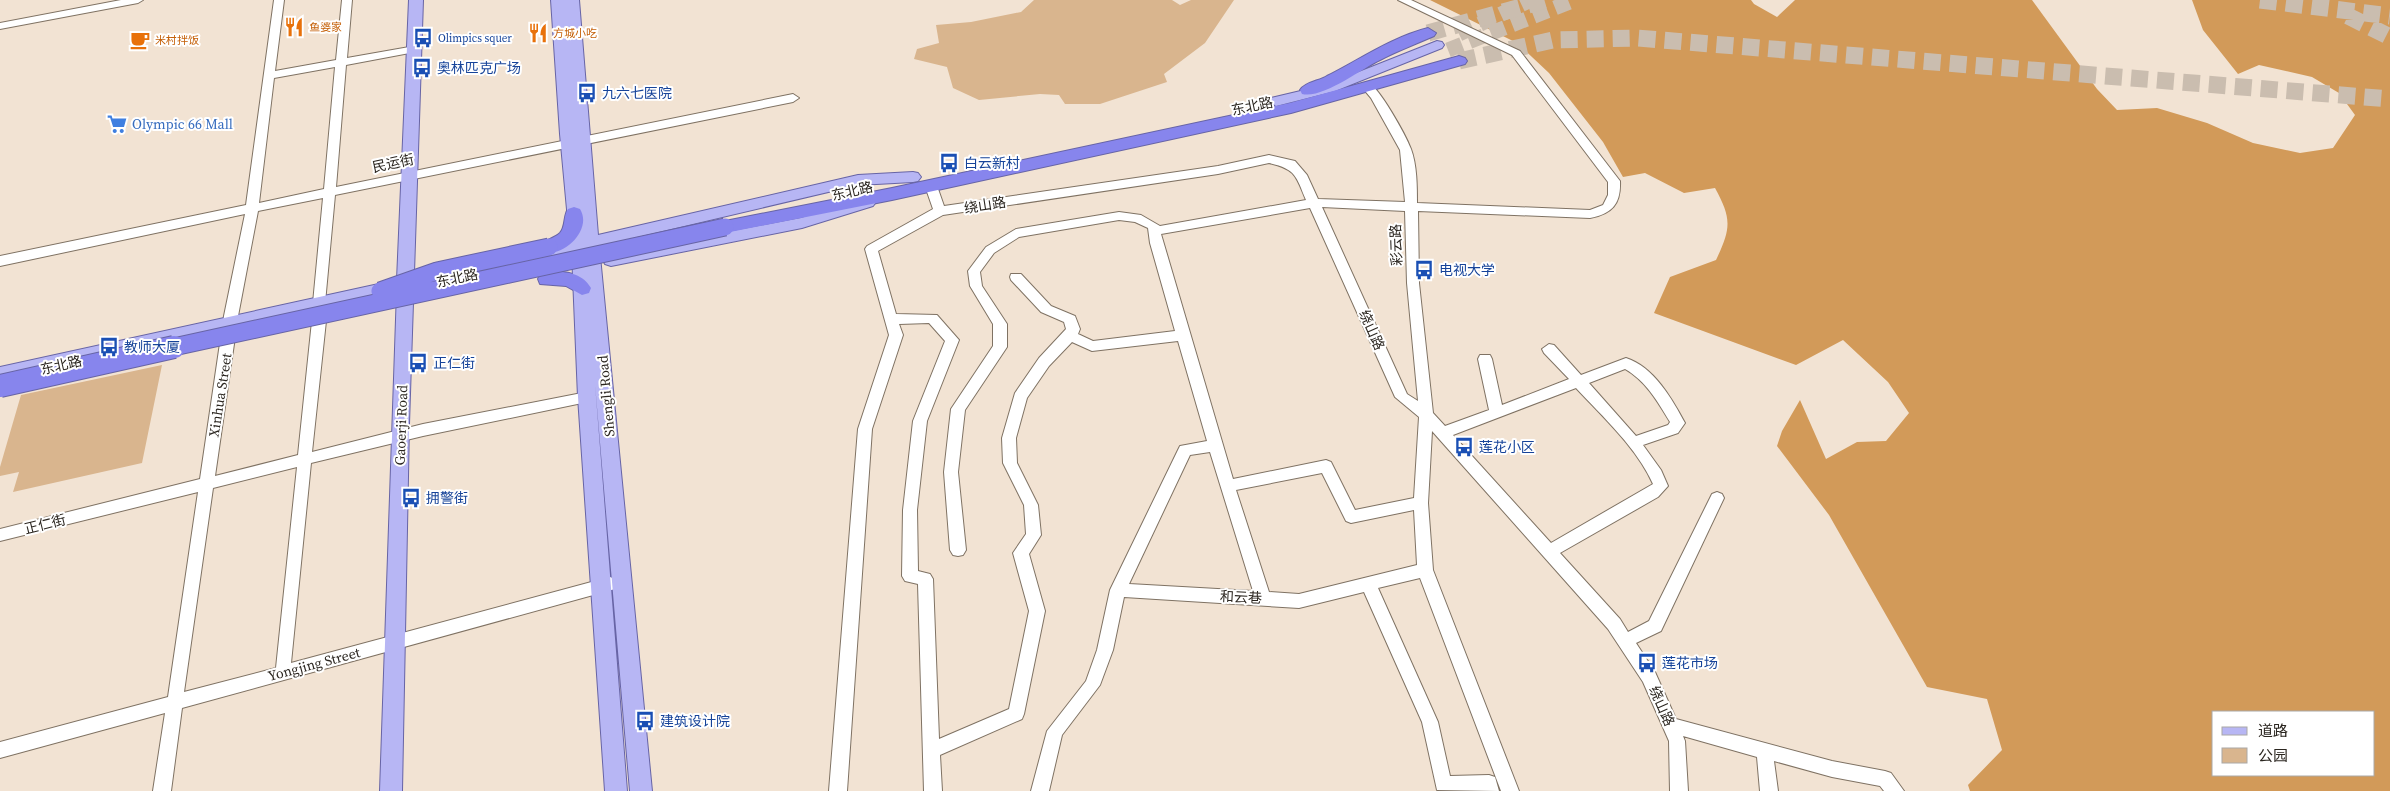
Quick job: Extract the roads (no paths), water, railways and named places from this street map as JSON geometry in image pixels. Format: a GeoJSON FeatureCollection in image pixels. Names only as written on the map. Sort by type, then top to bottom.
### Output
{"type":"FeatureCollection","features":[{"type":"Feature","properties":{"kind":"highway","name":"东北路"},"geometry":{"type":"LineString","coordinates":[[723,224],[892,194],[1291,108],[1367,86],[1443,47]]}},
{"type":"Feature","properties":{"kind":"highway","name":"东北路"},"geometry":{"type":"LineString","coordinates":[[0,378],[723,224],[913,177],[1066,147],[1276,101],[1331,82],[1372,57],[1443,47]]}},
{"type":"Feature","properties":{"kind":"highway"},"geometry":{"type":"LineString","coordinates":[[354,303],[437,271],[561,244],[570,236],[574,226],[574,213]]}},
{"type":"Feature","properties":{"kind":"highway"},"geometry":{"type":"LineString","coordinates":[[354,303],[431,303],[547,279],[567,278],[576,282],[582,288]]}},
{"type":"Feature","properties":{"kind":"highway","name":"东北路"},"geometry":{"type":"LineString","coordinates":[[0,386],[354,303]]}},
{"type":"Feature","properties":{"kind":"main road","name":"Gaoerji Road"},"geometry":{"type":"LineString","coordinates":[[391,791],[400,436],[416,0]]}},
{"type":"Feature","properties":{"kind":"main road","name":"Shengli Road"},"geometry":{"type":"LineString","coordinates":[[558,0],[576,141],[574,213],[584,245]]}},
{"type":"Feature","properties":{"kind":"main road","name":"Shengli Road"},"geometry":{"type":"LineString","coordinates":[[572,0],[576,141],[584,245],[625,580],[641,791]]}},
{"type":"Feature","properties":{"kind":"main road","name":"东北路"},"geometry":{"type":"LineString","coordinates":[[1334,95],[1400,71],[1443,47]]}},
{"type":"Feature","properties":{"kind":"main road","name":"东北路"},"geometry":{"type":"LineString","coordinates":[[0,394],[229,331],[319,303],[584,245],[858,180],[913,177]]}},
{"type":"Feature","properties":{"kind":"main road","name":"东北路"},"geometry":{"type":"LineString","coordinates":[[0,374],[229,331],[320,321],[587,264],[802,223],[892,194]]}},
{"type":"Feature","properties":{"kind":"main road","name":"Shengli Road"},"geometry":{"type":"LineString","coordinates":[[587,264],[582,288],[587,397],[616,791]]}},
{"type":"Feature","properties":{"kind":"street"},"geometry":{"type":"LineString","coordinates":[[0,26],[132,0]]}},
{"type":"Feature","properties":{"kind":"street","name":"Xinhua Street"},"geometry":{"type":"LineString","coordinates":[[162,791],[229,331],[252,209],[279,0]]}},
{"type":"Feature","properties":{"kind":"street"},"geometry":{"type":"LineString","coordinates":[[319,303],[346,0]]}},
{"type":"Feature","properties":{"kind":"street"},"geometry":{"type":"LineString","coordinates":[[1155,231],[1314,203],[1590,214],[1604,212],[1612,204],[1615,193],[1614,181],[1516,54],[1403,0]]}},
{"type":"Feature","properties":{"kind":"street"},"geometry":{"type":"LineString","coordinates":[[269,76],[415,49]]}},
{"type":"Feature","properties":{"kind":"street","name":"彩云路"},"geometry":{"type":"LineString","coordinates":[[1367,86],[1376,96],[1406,150],[1411,187],[1413,282],[1426,415]]}},
{"type":"Feature","properties":{"kind":"street","name":"民运街"},"geometry":{"type":"LineString","coordinates":[[0,261],[410,175],[793,98]]}},
{"type":"Feature","properties":{"kind":"street","name":"绕山路"},"geometry":{"type":"LineString","coordinates":[[940,211],[1218,170],[1269,159],[1291,164],[1301,175],[1402,397],[1426,415],[1443,433],[1614,624],[1626,641],[1648,677],[1677,741],[1679,791]]}},
{"type":"Feature","properties":{"kind":"street"},"geometry":{"type":"LineString","coordinates":[[838,791],[865,429],[896,334],[890,319],[872,249],[940,211],[931,186]]}},
{"type":"Feature","properties":{"kind":"street"},"geometry":{"type":"LineString","coordinates":[[958,550],[951,472],[958,409],[1000,347],[1000,324],[976,286],[974,271],[990,250],[1016,233],[1120,216],[1145,221],[1154,226],[1215,446],[1262,598]]}},
{"type":"Feature","properties":{"kind":"street"},"geometry":{"type":"LineString","coordinates":[[931,751],[1016,714],[1037,611],[1021,553],[1034,535],[1031,505],[1010,463],[1009,438],[1020,397],[1044,362],[1070,336],[1073,328],[1070,319],[1046,310],[1016,277]]}},
{"type":"Feature","properties":{"kind":"street"},"geometry":{"type":"LineString","coordinates":[[890,319],[932,318],[952,340],[920,421],[910,510],[910,576],[925,580],[933,791]]}},
{"type":"Feature","properties":{"kind":"street"},"geometry":{"type":"LineString","coordinates":[[283,665],[320,321]]}},
{"type":"Feature","properties":{"kind":"street"},"geometry":{"type":"LineString","coordinates":[[1070,336],[1092,346],[1183,335]]}},
{"type":"Feature","properties":{"kind":"street"},"geometry":{"type":"LineString","coordinates":[[1549,349],[1633,443],[1659,477],[1661,486],[1653,493],[1549,552]]}},
{"type":"Feature","properties":{"kind":"street"},"geometry":{"type":"LineString","coordinates":[[1485,359],[1497,413]]}},
{"type":"Feature","properties":{"kind":"street"},"geometry":{"type":"LineString","coordinates":[[1443,433],[1626,363],[1636,368],[1657,389],[1678,423],[1673,429],[1633,443]]}},
{"type":"Feature","properties":{"kind":"street","name":"正仁街"},"geometry":{"type":"LineString","coordinates":[[0,535],[400,436],[587,397]]}},
{"type":"Feature","properties":{"kind":"street"},"geometry":{"type":"LineString","coordinates":[[1426,415],[1421,503],[1424,570],[1510,791]]}},
{"type":"Feature","properties":{"kind":"street"},"geometry":{"type":"LineString","coordinates":[[1040,791],[1055,731],[1092,685],[1105,650],[1118,590],[1185,450],[1215,446]]}},
{"type":"Feature","properties":{"kind":"street"},"geometry":{"type":"LineString","coordinates":[[1228,486],[1326,466],[1351,517],[1421,503]]}},
{"type":"Feature","properties":{"kind":"street"},"geometry":{"type":"LineString","coordinates":[[1626,641],[1655,626],[1717,498]]}},
{"type":"Feature","properties":{"kind":"street","name":"和云巷"},"geometry":{"type":"LineString","coordinates":[[1118,590],[1299,601],[1424,570]]}},
{"type":"Feature","properties":{"kind":"street","name":"Yongjing Street"},"geometry":{"type":"LineString","coordinates":[[0,750],[625,580]]}},
{"type":"Feature","properties":{"kind":"street"},"geometry":{"type":"LineString","coordinates":[[1368,584],[1430,722],[1443,784],[1489,783],[1490,791]]}},
{"type":"Feature","properties":{"kind":"street"},"geometry":{"type":"LineString","coordinates":[[1670,725],[1832,769],[1885,779],[1895,791]]}},
{"type":"Feature","properties":{"kind":"street"},"geometry":{"type":"LineString","coordinates":[[1766,751],[1770,791]]}},
{"type":"Feature","properties":{"kind":"tunnel"},"geometry":{"type":"LineString","coordinates":[[1459,34],[1531,0]]}},
{"type":"Feature","properties":{"kind":"tunnel"},"geometry":{"type":"LineString","coordinates":[[1428,33],[1546,0]]}},
{"type":"Feature","properties":{"kind":"tunnel"},"geometry":{"type":"LineString","coordinates":[[1448,50],[1575,0]]}},
{"type":"Feature","properties":{"kind":"tunnel"},"geometry":{"type":"LineString","coordinates":[[2260,0],[2390,16]]}},
{"type":"Feature","properties":{"kind":"tunnel"},"geometry":{"type":"LineString","coordinates":[[2348,16],[2390,37]]}},
{"type":"Feature","properties":{"kind":"tunnel"},"geometry":{"type":"LineString","coordinates":[[1459,61],[1553,40],[1637,38],[2390,99]]}},
{"type":"Feature","properties":{"kind":"place","name":"鱼婆家"},"geometry":{"type":"Point","coordinates":[294,27]}},
{"type":"Feature","properties":{"kind":"place","name":"方城小吃"},"geometry":{"type":"Point","coordinates":[538,33]}},
{"type":"Feature","properties":{"kind":"place","name":"Olimpics squer"},"geometry":{"type":"Point","coordinates":[423,38]}},
{"type":"Feature","properties":{"kind":"place","name":"米村拌饭"},"geometry":{"type":"Point","coordinates":[140,40]}},
{"type":"Feature","properties":{"kind":"place","name":"奥林匹克广场"},"geometry":{"type":"Point","coordinates":[422,68]}},
{"type":"Feature","properties":{"kind":"place","name":"九六七医院"},"geometry":{"type":"Point","coordinates":[587,93]}},
{"type":"Feature","properties":{"kind":"place","name":"Olympic 66 Mall"},"geometry":{"type":"Point","coordinates":[117,124]}},
{"type":"Feature","properties":{"kind":"place","name":"白云新村"},"geometry":{"type":"Point","coordinates":[949,163]}},
{"type":"Feature","properties":{"kind":"place","name":"电视大学"},"geometry":{"type":"Point","coordinates":[1424,270]}},
{"type":"Feature","properties":{"kind":"place","name":"教师大厦"},"geometry":{"type":"Point","coordinates":[109,347]}},
{"type":"Feature","properties":{"kind":"place","name":"正仁街"},"geometry":{"type":"Point","coordinates":[418,363]}},
{"type":"Feature","properties":{"kind":"place","name":"莲花小区"},"geometry":{"type":"Point","coordinates":[1464,447]}},
{"type":"Feature","properties":{"kind":"place","name":"拥警街"},"geometry":{"type":"Point","coordinates":[411,498]}},
{"type":"Feature","properties":{"kind":"place","name":"莲花市场"},"geometry":{"type":"Point","coordinates":[1647,663]}},
{"type":"Feature","properties":{"kind":"place","name":"建筑设计院"},"geometry":{"type":"Point","coordinates":[645,721]}}]}
